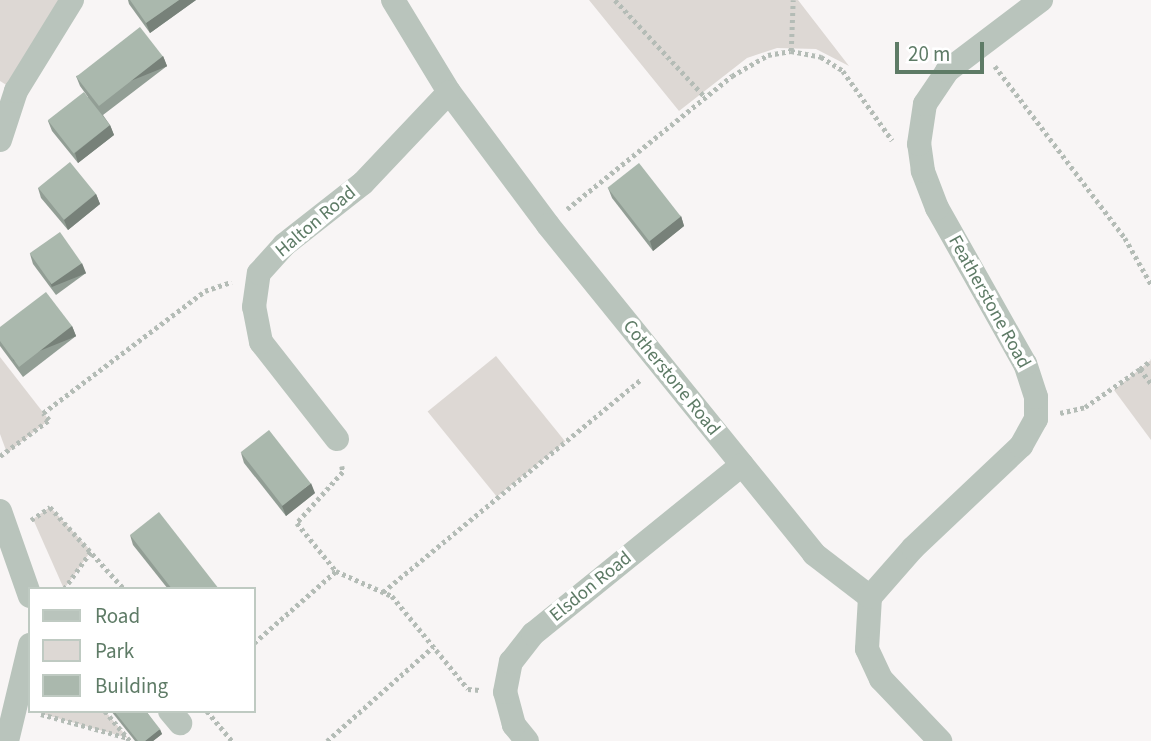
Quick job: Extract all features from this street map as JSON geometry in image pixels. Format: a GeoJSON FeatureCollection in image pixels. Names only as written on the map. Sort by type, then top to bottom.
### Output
{"type":"FeatureCollection","features":[{"type":"Feature","properties":{"kind":"street"},"geometry":{"type":"LineString","coordinates":[[0,140],[16,91],[72,0]]}},
{"type":"Feature","properties":{"kind":"street","name":"Cotherstone Road"},"geometry":{"type":"LineString","coordinates":[[393,0],[449,92],[548,225],[659,364],[814,554],[870,597]]}},
{"type":"Feature","properties":{"kind":"street","name":"Featherstone Road"},"geometry":{"type":"LineString","coordinates":[[1036,419],[1036,397],[1025,364],[937,208],[923,171],[919,144],[925,104],[947,71],[1041,0]]}},
{"type":"Feature","properties":{"kind":"street","name":"Halton Road"},"geometry":{"type":"LineString","coordinates":[[337,439],[261,342],[254,307],[259,273],[284,245],[363,183],[449,92]]}},
{"type":"Feature","properties":{"kind":"street"},"geometry":{"type":"LineString","coordinates":[[940,741],[881,679],[867,649],[870,597],[913,548],[1021,446],[1036,419]]}},
{"type":"Feature","properties":{"kind":"street","name":"Elsdon Road"},"geometry":{"type":"LineString","coordinates":[[505,692],[511,662],[533,634],[742,465]]}},
{"type":"Feature","properties":{"kind":"street"},"geometry":{"type":"LineString","coordinates":[[0,511],[28,590]]}},
{"type":"Feature","properties":{"kind":"street"},"geometry":{"type":"LineString","coordinates":[[7,741],[28,653]]}},
{"type":"Feature","properties":{"kind":"street"},"geometry":{"type":"LineString","coordinates":[[505,692],[514,725],[527,741]]}},
{"type":"Feature","properties":{"kind":"path"},"geometry":{"type":"LineString","coordinates":[[615,0],[705,97]]}},
{"type":"Feature","properties":{"kind":"path"},"geometry":{"type":"LineString","coordinates":[[791,51],[793,0]]}},
{"type":"Feature","properties":{"kind":"path"},"geometry":{"type":"LineString","coordinates":[[979,45],[1125,238],[1151,284]]}},
{"type":"Feature","properties":{"kind":"path"},"geometry":{"type":"LineString","coordinates":[[548,225],[750,63],[791,51],[821,57],[843,71],[894,142],[919,144]]}},
{"type":"Feature","properties":{"kind":"path"},"geometry":{"type":"LineString","coordinates":[[0,456],[49,421],[43,413],[205,290],[259,273]]}},
{"type":"Feature","properties":{"kind":"path"},"geometry":{"type":"LineString","coordinates":[[1036,419],[1085,407],[1151,360]]}},
{"type":"Feature","properties":{"kind":"path"},"geometry":{"type":"LineString","coordinates":[[383,593],[659,364]]}},
{"type":"Feature","properties":{"kind":"path"},"geometry":{"type":"LineString","coordinates":[[1140,369],[1151,383]]}},
{"type":"Feature","properties":{"kind":"path"},"geometry":{"type":"LineString","coordinates":[[337,439],[343,472],[297,523],[336,571],[392,596],[468,690],[505,692]]}},
{"type":"Feature","properties":{"kind":"path"},"geometry":{"type":"LineString","coordinates":[[10,534],[50,507],[122,587]]}},
{"type":"Feature","properties":{"kind":"path"},"geometry":{"type":"LineString","coordinates":[[65,587],[91,551]]}},
{"type":"Feature","properties":{"kind":"path"},"geometry":{"type":"LineString","coordinates":[[256,641],[336,571]]}},
{"type":"Feature","properties":{"kind":"path"},"geometry":{"type":"LineString","coordinates":[[327,741],[433,647]]}},
{"type":"Feature","properties":{"kind":"path"},"geometry":{"type":"LineString","coordinates":[[40,713],[129,740]]}},
{"type":"Feature","properties":{"kind":"path"},"geometry":{"type":"LineString","coordinates":[[107,713],[129,740]]}},
{"type":"Feature","properties":{"kind":"path"},"geometry":{"type":"LineString","coordinates":[[208,713],[232,741]]}},
{"type":"Feature","properties":{"kind":"green space"},"geometry":{"type":"Polygon","coordinates":[[[0,0],[72,0],[16,91],[0,81],[0,0]]]}},
{"type":"Feature","properties":{"kind":"green space"},"geometry":{"type":"Polygon","coordinates":[[[589,0],[798,0],[849,66],[816,49],[777,48],[747,58],[679,111],[589,0]]]}},
{"type":"Feature","properties":{"kind":"green space"},"geometry":{"type":"Polygon","coordinates":[[[496,356],[565,441],[497,497],[428,411],[496,356]]]}},
{"type":"Feature","properties":{"kind":"green space"},"geometry":{"type":"Polygon","coordinates":[[[0,357],[49,420],[7,453],[0,434],[0,357]]]}},
{"type":"Feature","properties":{"kind":"green space"},"geometry":{"type":"Polygon","coordinates":[[[1151,360],[1151,440],[1114,390],[1151,360]]]}},
{"type":"Feature","properties":{"kind":"green space"},"geometry":{"type":"Polygon","coordinates":[[[50,507],[91,551],[65,587],[63,587],[33,519],[50,507]]]}},
{"type":"Feature","properties":{"kind":"green space"},"geometry":{"type":"Polygon","coordinates":[[[107,713],[128,738],[43,714],[107,713]]]}},
{"type":"Feature","properties":{"kind":"building"},"geometry":{"type":"Polygon","coordinates":[[[130,0],[179,0],[146,23],[130,0]]]}},
{"type":"Feature","properties":{"kind":"building"},"geometry":{"type":"Polygon","coordinates":[[[140,27],[163,56],[99,106],[76,77],[140,27]]]}},
{"type":"Feature","properties":{"kind":"building"},"geometry":{"type":"Polygon","coordinates":[[[84,92],[110,125],[74,153],[48,120],[84,92]]]}},
{"type":"Feature","properties":{"kind":"building"},"geometry":{"type":"Polygon","coordinates":[[[70,162],[96,194],[64,220],[38,188],[70,162]]]}},
{"type":"Feature","properties":{"kind":"building"},"geometry":{"type":"Polygon","coordinates":[[[639,163],[681,217],[649,241],[607,188],[639,163]]]}},
{"type":"Feature","properties":{"kind":"building"},"geometry":{"type":"Polygon","coordinates":[[[60,232],[82,263],[51,284],[30,253],[60,232]]]}},
{"type":"Feature","properties":{"kind":"building"},"geometry":{"type":"Polygon","coordinates":[[[46,292],[72,326],[19,367],[0,341],[0,327],[46,292]]]}},
{"type":"Feature","properties":{"kind":"building"},"geometry":{"type":"Polygon","coordinates":[[[269,430],[311,484],[282,506],[241,452],[269,430]]]}},
{"type":"Feature","properties":{"kind":"building"},"geometry":{"type":"Polygon","coordinates":[[[159,512],[217,587],[170,587],[130,535],[159,512]]]}},
{"type":"Feature","properties":{"kind":"building"},"geometry":{"type":"Polygon","coordinates":[[[116,713],[148,713],[160,729],[145,741],[138,741],[116,713]]]}}]}
